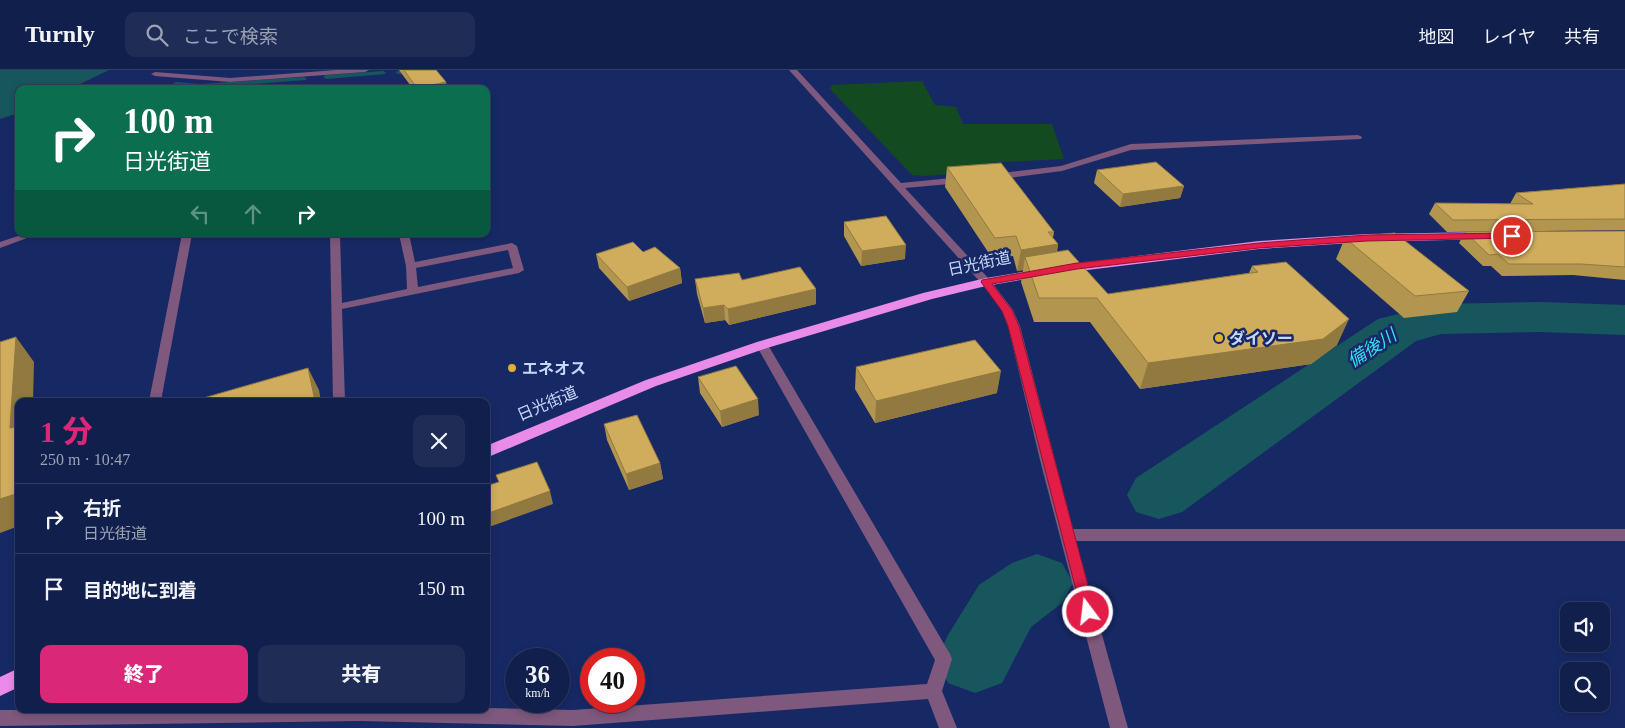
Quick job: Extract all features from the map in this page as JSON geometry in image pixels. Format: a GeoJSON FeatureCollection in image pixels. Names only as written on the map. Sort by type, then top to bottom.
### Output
{"type":"FeatureCollection","features":[{"type":"Feature","properties":{"kind":"highway","name":"日光街道"},"geometry":{"type":"LineString","coordinates":[[490,450],[651,383],[762,345],[928,296],[986,282],[1077,266],[1259,246],[1367,238],[1493,236]]}},
{"type":"Feature","properties":{"kind":"highway"},"geometry":{"type":"LineString","coordinates":[[0,687],[15,679]]}},
{"type":"Feature","properties":{"kind":"street"},"geometry":{"type":"LineString","coordinates":[[196,78],[216,70]]}},
{"type":"Feature","properties":{"kind":"street"},"geometry":{"type":"LineString","coordinates":[[155,74],[230,80],[365,70]]}},
{"type":"Feature","properties":{"kind":"street"},"geometry":{"type":"LineString","coordinates":[[793,70],[986,282],[1007,310],[1014,326],[1067,535],[1119,728]]}},
{"type":"Feature","properties":{"kind":"street"},"geometry":{"type":"LineString","coordinates":[[899,186],[1028,174],[1071,166],[1100,154],[1131,147],[1358,137]]}},
{"type":"Feature","properties":{"kind":"street"},"geometry":{"type":"LineString","coordinates":[[0,245],[24,237]]}},
{"type":"Feature","properties":{"kind":"street"},"geometry":{"type":"LineString","coordinates":[[156,398],[186,237]]}},
{"type":"Feature","properties":{"kind":"street"},"geometry":{"type":"LineString","coordinates":[[335,237],[339,398]]}},
{"type":"Feature","properties":{"kind":"street"},"geometry":{"type":"LineString","coordinates":[[405,237],[411,266],[413,292]]}},
{"type":"Feature","properties":{"kind":"street"},"geometry":{"type":"LineString","coordinates":[[337,307],[519,270],[512,246],[411,266]]}},
{"type":"Feature","properties":{"kind":"street"},"geometry":{"type":"LineString","coordinates":[[762,345],[944,658],[933,691],[948,728]]}},
{"type":"Feature","properties":{"kind":"street"},"geometry":{"type":"LineString","coordinates":[[1067,535],[1625,535]]}},
{"type":"Feature","properties":{"kind":"street"},"geometry":{"type":"LineString","coordinates":[[0,718],[360,713],[573,718],[933,691]]}},
{"type":"Feature","properties":{"kind":"green space"},"geometry":{"type":"Polygon","coordinates":[[[922,81],[935,105],[956,107],[963,124],[1052,124],[1064,159],[985,163],[990,171],[924,176],[912,175],[830,89],[832,85],[922,81]]]}},
{"type":"Feature","properties":{"kind":"shaded area"},"geometry":{"type":"Polygon","coordinates":[[[0,70],[109,70],[78,85],[15,85],[15,114],[0,119],[0,70]]]}},
{"type":"Feature","properties":{"kind":"building"},"geometry":{"type":"Polygon","coordinates":[[[404,70],[436,70],[446,82],[432,85],[415,85],[404,70]]]}},
{"type":"Feature","properties":{"kind":"building"},"geometry":{"type":"Polygon","coordinates":[[[1156,162],[1184,186],[1123,194],[1097,170],[1156,162]]]}},
{"type":"Feature","properties":{"kind":"building"},"geometry":{"type":"Polygon","coordinates":[[[1001,163],[1054,232],[1048,232],[1058,244],[1021,250],[1016,236],[995,238],[947,167],[1001,163]]]}},
{"type":"Feature","properties":{"kind":"building"},"geometry":{"type":"Polygon","coordinates":[[[1625,184],[1625,219],[1453,220],[1435,203],[1533,204],[1516,193],[1625,184]]]}},
{"type":"Feature","properties":{"kind":"building"},"geometry":{"type":"Polygon","coordinates":[[[886,216],[906,245],[862,251],[844,222],[886,216]]]}},
{"type":"Feature","properties":{"kind":"building"},"geometry":{"type":"Polygon","coordinates":[[[1625,231],[1625,267],[1581,264],[1509,264],[1498,254],[1489,255],[1465,232],[1625,231]]]}},
{"type":"Feature","properties":{"kind":"building"},"geometry":{"type":"Polygon","coordinates":[[[1395,233],[1469,291],[1415,296],[1345,238],[1395,233]]]}},
{"type":"Feature","properties":{"kind":"building"},"geometry":{"type":"Polygon","coordinates":[[[633,242],[643,252],[655,247],[680,268],[627,287],[596,254],[633,242]]]}},
{"type":"Feature","properties":{"kind":"building"},"geometry":{"type":"Polygon","coordinates":[[[1068,250],[1108,294],[1258,272],[1252,266],[1286,262],[1349,319],[1323,339],[1148,363],[1097,298],[1039,298],[1025,257],[1068,250]]]}},
{"type":"Feature","properties":{"kind":"building"},"geometry":{"type":"Polygon","coordinates":[[[800,267],[816,289],[728,309],[724,305],[703,308],[695,279],[739,273],[742,280],[800,267]]]}},
{"type":"Feature","properties":{"kind":"building"},"geometry":{"type":"Polygon","coordinates":[[[16,337],[10,428],[15,427],[15,494],[0,499],[0,342],[16,337]]]}},
{"type":"Feature","properties":{"kind":"building"},"geometry":{"type":"Polygon","coordinates":[[[975,340],[1001,371],[876,401],[856,367],[975,340]]]}},
{"type":"Feature","properties":{"kind":"building"},"geometry":{"type":"Polygon","coordinates":[[[736,366],[758,399],[720,411],[698,377],[736,366]]]}},
{"type":"Feature","properties":{"kind":"building"},"geometry":{"type":"Polygon","coordinates":[[[308,368],[314,398],[203,398],[308,368]]]}},
{"type":"Feature","properties":{"kind":"building"},"geometry":{"type":"Polygon","coordinates":[[[637,415],[660,463],[626,474],[604,424],[637,415]]]}},
{"type":"Feature","properties":{"kind":"building"},"geometry":{"type":"Polygon","coordinates":[[[537,462],[550,491],[490,513],[490,485],[499,482],[496,475],[537,462]]]}},
{"type":"Feature","properties":{"kind":"waterway"},"geometry":{"type":"LineString","coordinates":[[398,72],[426,70]]}},
{"type":"Feature","properties":{"kind":"waterway"},"geometry":{"type":"LineString","coordinates":[[326,77],[383,73]]}},
{"type":"Feature","properties":{"kind":"waterway"},"geometry":{"type":"LineString","coordinates":[[215,85],[304,79]]}},
{"type":"Feature","properties":{"kind":"waterway"},"geometry":{"type":"LineString","coordinates":[[176,84],[188,85]]}},
{"type":"Feature","properties":{"kind":"waterway","name":"備後川"},"geometry":{"type":"LineString","coordinates":[[1159,495],[1397,330],[1440,319],[1541,317],[1625,320]]}},
{"type":"Feature","properties":{"kind":"waterway","name":"備後川"},"geometry":{"type":"LineString","coordinates":[[975,659],[1005,606],[1037,583]]}},
{"type":"Feature","properties":{"kind":"place","name":"ダイソー"},"geometry":{"type":"Point","coordinates":[1219,338]}},
{"type":"Feature","properties":{"kind":"place","name":"エネオス"},"geometry":{"type":"Point","coordinates":[512,368]}},
{"type":"Feature","properties":{"kind":"route"},"geometry":{"type":"LineString","coordinates":[[1088,612],[1048,464],[1014,326],[1007,310],[986,282],[1077,266],[1259,246],[1367,238],[1512,236]]}}]}
